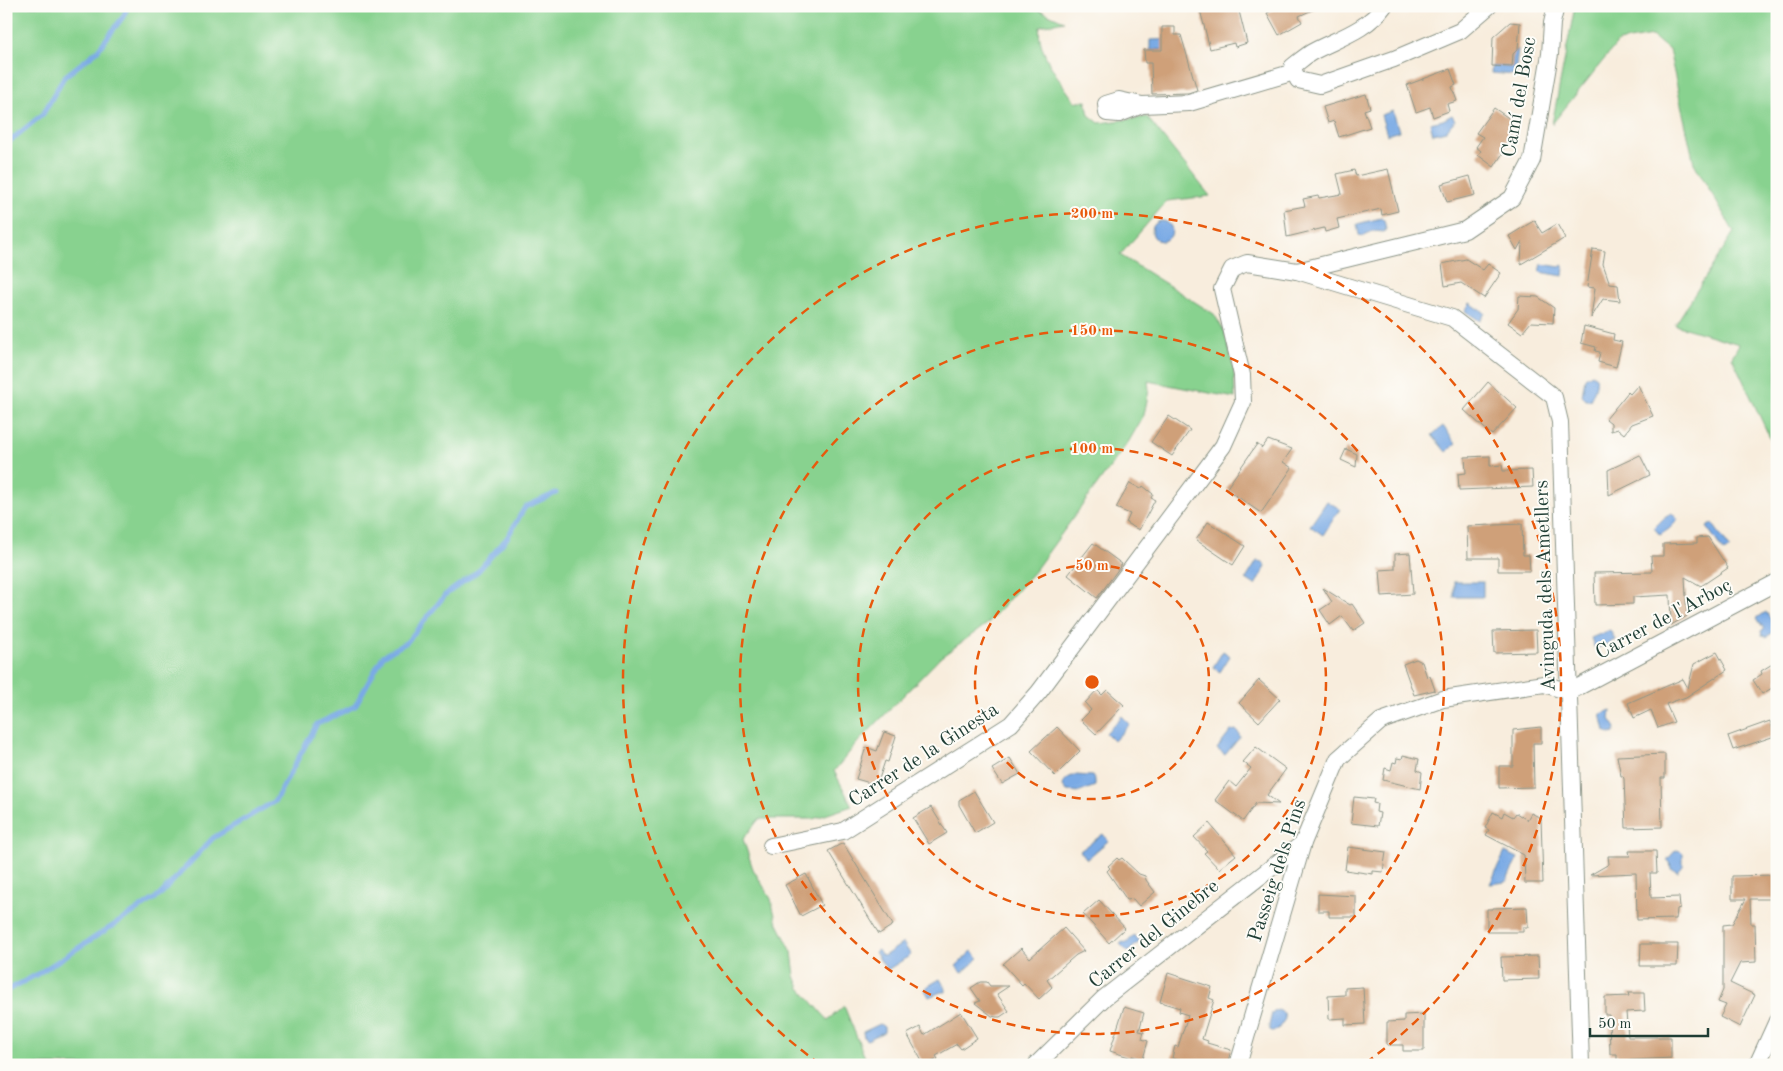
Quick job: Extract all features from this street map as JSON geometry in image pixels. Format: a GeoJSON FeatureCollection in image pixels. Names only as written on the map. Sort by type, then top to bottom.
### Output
{"type":"FeatureCollection","features":[{"type":"Feature","properties":{"kind":"street"},"geometry":{"type":"LineString","coordinates":[[1384,6],[1356,31],[1312,52],[1292,67],[1298,80],[1320,85],[1394,59],[1460,31],[1489,6]]}},
{"type":"Feature","properties":{"kind":"street","name":"Camí del Bosc"},"geometry":{"type":"LineString","coordinates":[[1297,271],[1465,230],[1512,198],[1532,160],[1556,6]]}},
{"type":"Feature","properties":{"kind":"street"},"geometry":{"type":"LineString","coordinates":[[1142,105],[1188,103],[1294,72]]}},
{"type":"Feature","properties":{"kind":"street"},"geometry":{"type":"LineString","coordinates":[[1348,287],[1342,273],[1344,266],[1351,258]]}},
{"type":"Feature","properties":{"kind":"street","name":"Carrer de la Ginesta"},"geometry":{"type":"LineString","coordinates":[[771,846],[843,831],[1011,724],[1044,684],[1223,446],[1243,402],[1242,375],[1222,289],[1232,269],[1246,263],[1297,271]]}},
{"type":"Feature","properties":{"kind":"street","name":"Avinguda dels Ametllers"},"geometry":{"type":"LineString","coordinates":[[1297,271],[1452,318],[1554,397],[1560,422],[1581,1065]]}},
{"type":"Feature","properties":{"kind":"street","name":"Carrer de l'Arboç"},"geometry":{"type":"LineString","coordinates":[[1569,692],[1777,582]]}},
{"type":"Feature","properties":{"kind":"street","name":"Passeig dels Pins"},"geometry":{"type":"LineString","coordinates":[[1238,1065],[1303,843],[1338,760],[1381,721],[1443,699],[1544,684],[1569,692]]}},
{"type":"Feature","properties":{"kind":"street","name":"Carrer del Ginebre"},"geometry":{"type":"LineString","coordinates":[[1036,1065],[1104,998],[1303,843]]}},
{"type":"Feature","properties":{"kind":"street"},"geometry":{"type":"LineString","coordinates":[[1757,1065],[1777,1021]]}},
{"type":"Feature","properties":{"kind":"green space"},"geometry":{"type":"Polygon","coordinates":[[[6,6],[1039,6],[1039,10],[1064,21],[1040,26],[1040,35],[1045,56],[1075,102],[1086,101],[1089,115],[1099,123],[1147,117],[1210,196],[1167,201],[1120,255],[1214,314],[1224,331],[1234,370],[1235,398],[1148,381],[1149,390],[1144,415],[1129,441],[1036,569],[987,624],[941,657],[858,742],[834,771],[852,806],[813,819],[759,819],[743,839],[753,869],[771,899],[776,920],[792,952],[795,976],[800,988],[828,1020],[844,1006],[868,1065],[6,1065],[6,6]]]}},
{"type":"Feature","properties":{"kind":"green space"},"geometry":{"type":"Polygon","coordinates":[[[1575,6],[1777,6],[1777,453],[1732,357],[1739,344],[1675,325],[1734,232],[1694,163],[1669,50],[1652,36],[1618,42],[1552,124],[1575,6]]]}},
{"type":"Feature","properties":{"kind":"water"},"geometry":{"type":"Polygon","coordinates":[[[1174,39],[1175,49],[1150,50],[1150,40],[1174,39]]]}},
{"type":"Feature","properties":{"kind":"water"},"geometry":{"type":"Polygon","coordinates":[[[1518,49],[1515,75],[1491,73],[1492,66],[1512,67],[1513,54],[1518,49]]]}},
{"type":"Feature","properties":{"kind":"water"},"geometry":{"type":"Polygon","coordinates":[[[1393,111],[1399,131],[1387,135],[1381,115],[1393,111]]]}},
{"type":"Feature","properties":{"kind":"water"},"geometry":{"type":"Polygon","coordinates":[[[1452,115],[1455,120],[1446,131],[1433,134],[1430,123],[1443,120],[1452,115]]]}},
{"type":"Feature","properties":{"kind":"water"},"geometry":{"type":"Polygon","coordinates":[[[1381,218],[1384,220],[1386,229],[1384,232],[1373,231],[1362,236],[1359,235],[1357,224],[1381,218]]]}},
{"type":"Feature","properties":{"kind":"water"},"geometry":{"type":"Polygon","coordinates":[[[1162,221],[1169,224],[1172,231],[1169,238],[1162,241],[1155,238],[1152,231],[1155,224],[1162,221]]]}},
{"type":"Feature","properties":{"kind":"water"},"geometry":{"type":"Polygon","coordinates":[[[1542,264],[1564,266],[1563,276],[1540,272],[1542,264]]]}},
{"type":"Feature","properties":{"kind":"water"},"geometry":{"type":"Polygon","coordinates":[[[1470,303],[1485,313],[1480,321],[1465,311],[1470,303]]]}},
{"type":"Feature","properties":{"kind":"water"},"geometry":{"type":"Polygon","coordinates":[[[1592,374],[1596,377],[1596,386],[1590,400],[1586,400],[1582,396],[1585,378],[1592,374]]]}},
{"type":"Feature","properties":{"kind":"water"},"geometry":{"type":"Polygon","coordinates":[[[1443,426],[1456,444],[1446,452],[1432,435],[1443,426]]]}},
{"type":"Feature","properties":{"kind":"water"},"geometry":{"type":"Polygon","coordinates":[[[1327,501],[1340,509],[1323,535],[1310,526],[1327,501]]]}},
{"type":"Feature","properties":{"kind":"water"},"geometry":{"type":"Polygon","coordinates":[[[1672,513],[1678,520],[1660,535],[1654,528],[1672,513]]]}},
{"type":"Feature","properties":{"kind":"water"},"geometry":{"type":"Polygon","coordinates":[[[1712,523],[1730,548],[1724,552],[1707,527],[1712,523]]]}},
{"type":"Feature","properties":{"kind":"water"},"geometry":{"type":"Polygon","coordinates":[[[1257,561],[1263,562],[1266,567],[1255,585],[1246,579],[1257,561]]]}},
{"type":"Feature","properties":{"kind":"water"},"geometry":{"type":"Polygon","coordinates":[[[1454,582],[1483,582],[1483,597],[1454,597],[1454,582]]]}},
{"type":"Feature","properties":{"kind":"water"},"geometry":{"type":"Polygon","coordinates":[[[1766,612],[1777,630],[1766,637],[1762,635],[1761,631],[1764,629],[1757,618],[1766,612]]]}},
{"type":"Feature","properties":{"kind":"water"},"geometry":{"type":"Polygon","coordinates":[[[1610,630],[1615,640],[1595,649],[1591,638],[1610,630]]]}},
{"type":"Feature","properties":{"kind":"water"},"geometry":{"type":"Polygon","coordinates":[[[1223,651],[1230,656],[1220,672],[1213,667],[1223,651]]]}},
{"type":"Feature","properties":{"kind":"water"},"geometry":{"type":"Polygon","coordinates":[[[1611,710],[1610,719],[1616,728],[1614,733],[1610,734],[1605,731],[1601,714],[1611,710]]]}},
{"type":"Feature","properties":{"kind":"water"},"geometry":{"type":"Polygon","coordinates":[[[1122,716],[1130,724],[1114,741],[1106,733],[1122,716]]]}},
{"type":"Feature","properties":{"kind":"water"},"geometry":{"type":"Polygon","coordinates":[[[1236,730],[1240,737],[1225,755],[1217,749],[1231,731],[1236,730]]]}},
{"type":"Feature","properties":{"kind":"water"},"geometry":{"type":"Polygon","coordinates":[[[1075,775],[1092,776],[1095,780],[1095,786],[1080,792],[1067,791],[1063,786],[1064,782],[1075,775]]]}},
{"type":"Feature","properties":{"kind":"water"},"geometry":{"type":"Polygon","coordinates":[[[1103,834],[1108,841],[1087,859],[1080,851],[1103,834]]]}},
{"type":"Feature","properties":{"kind":"water"},"geometry":{"type":"Polygon","coordinates":[[[1676,850],[1683,853],[1683,866],[1678,872],[1671,869],[1670,862],[1667,860],[1676,850]]]}},
{"type":"Feature","properties":{"kind":"water"},"geometry":{"type":"Polygon","coordinates":[[[1505,852],[1518,858],[1506,882],[1490,884],[1505,852]]]}},
{"type":"Feature","properties":{"kind":"water"},"geometry":{"type":"Polygon","coordinates":[[[1134,935],[1140,941],[1128,952],[1120,944],[1123,942],[1127,943],[1134,935]]]}},
{"type":"Feature","properties":{"kind":"water"},"geometry":{"type":"Polygon","coordinates":[[[903,943],[911,955],[887,970],[875,952],[878,950],[884,956],[903,943]]]}},
{"type":"Feature","properties":{"kind":"water"},"geometry":{"type":"Polygon","coordinates":[[[972,951],[979,958],[962,973],[956,966],[972,951]]]}},
{"type":"Feature","properties":{"kind":"water"},"geometry":{"type":"Polygon","coordinates":[[[940,979],[946,992],[929,997],[925,990],[940,979]]]}},
{"type":"Feature","properties":{"kind":"water"},"geometry":{"type":"Polygon","coordinates":[[[1278,1010],[1284,1013],[1285,1019],[1278,1029],[1273,1032],[1269,1026],[1272,1013],[1278,1010]]]}},
{"type":"Feature","properties":{"kind":"water"},"geometry":{"type":"Polygon","coordinates":[[[880,1024],[884,1027],[884,1032],[867,1040],[864,1038],[863,1032],[880,1024]]]}},
{"type":"Feature","properties":{"kind":"building"},"geometry":{"type":"Polygon","coordinates":[[[1199,6],[1217,6],[1218,12],[1238,7],[1247,43],[1235,47],[1234,43],[1210,49],[1199,6]]]}},
{"type":"Feature","properties":{"kind":"building"},"geometry":{"type":"Polygon","coordinates":[[[1281,6],[1321,6],[1299,16],[1302,22],[1279,35],[1267,13],[1281,6]]]}},
{"type":"Feature","properties":{"kind":"building"},"geometry":{"type":"Polygon","coordinates":[[[1510,22],[1520,23],[1518,49],[1513,54],[1512,67],[1492,66],[1493,37],[1510,22]]]}},
{"type":"Feature","properties":{"kind":"building"},"geometry":{"type":"Polygon","coordinates":[[[1162,27],[1175,27],[1175,35],[1181,35],[1197,90],[1188,93],[1152,94],[1151,63],[1145,63],[1144,50],[1162,50],[1162,27]]]}},
{"type":"Feature","properties":{"kind":"building"},"geometry":{"type":"Polygon","coordinates":[[[1450,69],[1456,85],[1452,87],[1457,101],[1447,104],[1449,111],[1433,117],[1430,107],[1416,112],[1407,85],[1450,69]]]}},
{"type":"Feature","properties":{"kind":"building"},"geometry":{"type":"Polygon","coordinates":[[[1366,94],[1370,108],[1364,110],[1370,127],[1339,137],[1334,121],[1328,123],[1323,107],[1366,94]]]}},
{"type":"Feature","properties":{"kind":"building"},"geometry":{"type":"Polygon","coordinates":[[[1494,108],[1517,124],[1506,140],[1508,142],[1494,167],[1478,155],[1481,151],[1476,147],[1483,137],[1476,133],[1494,108]]]}},
{"type":"Feature","properties":{"kind":"building"},"geometry":{"type":"Polygon","coordinates":[[[1388,169],[1398,211],[1382,215],[1381,209],[1337,219],[1339,228],[1325,232],[1324,228],[1287,237],[1284,210],[1305,206],[1303,199],[1342,194],[1337,174],[1354,170],[1356,176],[1388,169]]]}},
{"type":"Feature","properties":{"kind":"building"},"geometry":{"type":"Polygon","coordinates":[[[1470,176],[1475,195],[1447,202],[1441,184],[1470,176]]]}},
{"type":"Feature","properties":{"kind":"building"},"geometry":{"type":"Polygon","coordinates":[[[1535,220],[1542,233],[1557,224],[1565,238],[1521,264],[1522,241],[1517,250],[1509,236],[1535,220]]]}},
{"type":"Feature","properties":{"kind":"building"},"geometry":{"type":"Polygon","coordinates":[[[1593,249],[1605,251],[1603,264],[1610,284],[1618,285],[1620,301],[1603,299],[1591,318],[1595,288],[1587,287],[1593,249]]]}},
{"type":"Feature","properties":{"kind":"building"},"geometry":{"type":"Polygon","coordinates":[[[1466,259],[1483,270],[1488,264],[1501,273],[1484,298],[1461,283],[1445,286],[1442,264],[1466,259]]]}},
{"type":"Feature","properties":{"kind":"building"},"geometry":{"type":"Polygon","coordinates":[[[1519,296],[1538,297],[1554,308],[1553,323],[1531,322],[1522,333],[1508,323],[1518,309],[1519,296]]]}},
{"type":"Feature","properties":{"kind":"building"},"geometry":{"type":"Polygon","coordinates":[[[1584,326],[1614,334],[1613,340],[1622,342],[1616,367],[1598,362],[1600,352],[1595,351],[1596,347],[1581,343],[1584,326]]]}},
{"type":"Feature","properties":{"kind":"building"},"geometry":{"type":"Polygon","coordinates":[[[1488,382],[1517,408],[1492,435],[1464,410],[1488,382]]]}},
{"type":"Feature","properties":{"kind":"building"},"geometry":{"type":"Polygon","coordinates":[[[1638,385],[1653,416],[1632,424],[1624,434],[1618,429],[1611,431],[1611,423],[1606,419],[1628,392],[1630,394],[1638,385]]]}},
{"type":"Feature","properties":{"kind":"building"},"geometry":{"type":"Polygon","coordinates":[[[1169,416],[1190,430],[1172,456],[1151,442],[1169,416]]]}},
{"type":"Feature","properties":{"kind":"building"},"geometry":{"type":"Polygon","coordinates":[[[1268,440],[1292,449],[1283,462],[1292,468],[1261,513],[1226,489],[1257,444],[1262,448],[1268,440]]]}},
{"type":"Feature","properties":{"kind":"building"},"geometry":{"type":"Polygon","coordinates":[[[1346,449],[1357,454],[1356,467],[1341,460],[1346,449]]]}},
{"type":"Feature","properties":{"kind":"building"},"geometry":{"type":"Polygon","coordinates":[[[1640,455],[1650,475],[1609,495],[1608,470],[1640,455]]]}},
{"type":"Feature","properties":{"kind":"building"},"geometry":{"type":"Polygon","coordinates":[[[1490,456],[1490,466],[1502,465],[1503,471],[1532,470],[1533,487],[1459,490],[1458,474],[1466,473],[1465,457],[1490,456]]]}},
{"type":"Feature","properties":{"kind":"building"},"geometry":{"type":"Polygon","coordinates":[[[1130,483],[1141,489],[1143,486],[1153,494],[1151,498],[1155,500],[1139,530],[1126,523],[1130,514],[1116,508],[1130,483]]]}},
{"type":"Feature","properties":{"kind":"building"},"geometry":{"type":"Polygon","coordinates":[[[1208,522],[1245,546],[1233,565],[1196,540],[1208,522]]]}},
{"type":"Feature","properties":{"kind":"building"},"geometry":{"type":"Polygon","coordinates":[[[1522,524],[1523,555],[1529,555],[1530,571],[1498,571],[1498,558],[1468,558],[1467,526],[1522,524]]]}},
{"type":"Feature","properties":{"kind":"building"},"geometry":{"type":"Polygon","coordinates":[[[1708,537],[1728,568],[1701,586],[1685,577],[1687,616],[1671,625],[1670,595],[1633,597],[1633,604],[1595,605],[1594,573],[1652,572],[1651,556],[1663,556],[1663,544],[1697,543],[1697,538],[1708,537]]]}},
{"type":"Feature","properties":{"kind":"building"},"geometry":{"type":"Polygon","coordinates":[[[1093,543],[1122,564],[1097,598],[1068,575],[1093,543]]]}},
{"type":"Feature","properties":{"kind":"building"},"geometry":{"type":"Polygon","coordinates":[[[1410,553],[1413,594],[1382,596],[1380,570],[1395,569],[1395,554],[1410,553]]]}},
{"type":"Feature","properties":{"kind":"building"},"geometry":{"type":"Polygon","coordinates":[[[1323,588],[1350,605],[1352,604],[1365,623],[1353,631],[1342,616],[1330,625],[1320,610],[1332,602],[1323,588]]]}},
{"type":"Feature","properties":{"kind":"building"},"geometry":{"type":"Polygon","coordinates":[[[1536,630],[1537,652],[1494,653],[1493,631],[1536,630]]]}},
{"type":"Feature","properties":{"kind":"building"},"geometry":{"type":"Polygon","coordinates":[[[1717,652],[1727,670],[1686,697],[1666,704],[1674,722],[1658,728],[1651,710],[1634,718],[1628,703],[1683,679],[1688,688],[1694,664],[1717,652]]]}},
{"type":"Feature","properties":{"kind":"building"},"geometry":{"type":"Polygon","coordinates":[[[1416,659],[1422,662],[1427,677],[1430,676],[1435,690],[1414,695],[1403,664],[1416,659]]]}},
{"type":"Feature","properties":{"kind":"building"},"geometry":{"type":"Polygon","coordinates":[[[1777,661],[1777,685],[1762,694],[1753,680],[1762,674],[1761,671],[1777,661]]]}},
{"type":"Feature","properties":{"kind":"building"},"geometry":{"type":"Polygon","coordinates":[[[1259,680],[1280,699],[1259,722],[1239,703],[1259,680]]]}},
{"type":"Feature","properties":{"kind":"building"},"geometry":{"type":"Polygon","coordinates":[[[1097,690],[1102,695],[1107,690],[1124,705],[1096,734],[1081,720],[1091,710],[1085,703],[1097,690]]]}},
{"type":"Feature","properties":{"kind":"building"},"geometry":{"type":"Polygon","coordinates":[[[1770,721],[1775,736],[1733,750],[1728,736],[1770,721]]]}},
{"type":"Feature","properties":{"kind":"building"},"geometry":{"type":"Polygon","coordinates":[[[1057,727],[1080,751],[1055,776],[1031,751],[1057,727]]]}},
{"type":"Feature","properties":{"kind":"building"},"geometry":{"type":"Polygon","coordinates":[[[1541,727],[1541,743],[1533,743],[1534,787],[1499,788],[1499,766],[1513,766],[1513,730],[1541,727]]]}},
{"type":"Feature","properties":{"kind":"building"},"geometry":{"type":"Polygon","coordinates":[[[884,732],[896,736],[888,762],[885,761],[877,785],[856,779],[866,747],[877,751],[884,732]]]}},
{"type":"Feature","properties":{"kind":"building"},"geometry":{"type":"Polygon","coordinates":[[[1256,747],[1286,769],[1267,795],[1279,804],[1256,803],[1243,821],[1215,800],[1229,781],[1236,787],[1251,768],[1243,762],[1256,747]]]}},
{"type":"Feature","properties":{"kind":"building"},"geometry":{"type":"Polygon","coordinates":[[[1665,754],[1665,778],[1661,778],[1662,827],[1626,828],[1624,779],[1621,776],[1617,756],[1665,754]]]}},
{"type":"Feature","properties":{"kind":"building"},"geometry":{"type":"Polygon","coordinates":[[[1403,755],[1419,759],[1417,770],[1422,772],[1420,789],[1383,780],[1385,768],[1391,770],[1393,762],[1396,763],[1397,758],[1402,759],[1403,755]]]}},
{"type":"Feature","properties":{"kind":"building"},"geometry":{"type":"Polygon","coordinates":[[[1010,758],[1020,774],[1002,784],[992,769],[1010,758]]]}},
{"type":"Feature","properties":{"kind":"building"},"geometry":{"type":"Polygon","coordinates":[[[974,791],[993,822],[975,833],[959,805],[959,800],[974,791]]]}},
{"type":"Feature","properties":{"kind":"building"},"geometry":{"type":"Polygon","coordinates":[[[1354,797],[1374,799],[1373,803],[1377,804],[1376,812],[1380,813],[1378,826],[1351,823],[1354,797]]]}},
{"type":"Feature","properties":{"kind":"building"},"geometry":{"type":"Polygon","coordinates":[[[931,807],[947,833],[929,844],[913,818],[931,807]]]}},
{"type":"Feature","properties":{"kind":"building"},"geometry":{"type":"Polygon","coordinates":[[[1493,812],[1502,817],[1504,812],[1513,817],[1516,813],[1527,820],[1531,813],[1541,818],[1543,883],[1525,883],[1524,855],[1486,835],[1489,830],[1485,828],[1493,812]]]}},
{"type":"Feature","properties":{"kind":"building"},"geometry":{"type":"Polygon","coordinates":[[[1209,823],[1236,855],[1219,869],[1204,853],[1207,851],[1194,837],[1209,823]]]}},
{"type":"Feature","properties":{"kind":"building"},"geometry":{"type":"Polygon","coordinates":[[[843,843],[893,925],[879,934],[828,851],[843,843]]]}},
{"type":"Feature","properties":{"kind":"building"},"geometry":{"type":"Polygon","coordinates":[[[1348,847],[1386,852],[1383,872],[1373,871],[1373,874],[1345,870],[1348,847]]]}},
{"type":"Feature","properties":{"kind":"building"},"geometry":{"type":"Polygon","coordinates":[[[1629,851],[1656,851],[1657,873],[1650,873],[1651,898],[1679,897],[1680,908],[1677,909],[1676,919],[1637,920],[1636,873],[1590,875],[1609,864],[1608,856],[1630,856],[1629,851]]]}},
{"type":"Feature","properties":{"kind":"building"},"geometry":{"type":"Polygon","coordinates":[[[1117,858],[1119,860],[1122,858],[1139,874],[1145,876],[1155,892],[1139,906],[1133,899],[1127,900],[1107,871],[1110,868],[1108,866],[1117,858]]]}},
{"type":"Feature","properties":{"kind":"building"},"geometry":{"type":"Polygon","coordinates":[[[806,874],[822,905],[801,916],[785,885],[806,874]]]}},
{"type":"Feature","properties":{"kind":"building"},"geometry":{"type":"Polygon","coordinates":[[[1777,875],[1777,899],[1750,899],[1751,924],[1755,924],[1756,962],[1740,963],[1730,983],[1755,995],[1740,1027],[1720,1017],[1726,1005],[1718,1002],[1723,990],[1723,925],[1732,924],[1746,899],[1732,899],[1732,876],[1777,875]]]}},
{"type":"Feature","properties":{"kind":"building"},"geometry":{"type":"Polygon","coordinates":[[[1318,894],[1356,896],[1356,917],[1329,917],[1329,911],[1318,911],[1318,894]]]}},
{"type":"Feature","properties":{"kind":"building"},"geometry":{"type":"Polygon","coordinates":[[[1099,900],[1125,928],[1109,943],[1083,914],[1099,900]]]}},
{"type":"Feature","properties":{"kind":"building"},"geometry":{"type":"Polygon","coordinates":[[[1527,907],[1528,927],[1523,927],[1523,932],[1487,932],[1487,909],[1527,907]]]}},
{"type":"Feature","properties":{"kind":"building"},"geometry":{"type":"Polygon","coordinates":[[[1064,928],[1084,951],[1076,955],[1047,980],[1052,987],[1039,999],[1024,983],[1022,985],[1003,964],[1021,948],[1030,958],[1064,928]]]}},
{"type":"Feature","properties":{"kind":"building"},"geometry":{"type":"Polygon","coordinates":[[[1641,944],[1678,944],[1677,966],[1640,966],[1641,944]]]}},
{"type":"Feature","properties":{"kind":"building"},"geometry":{"type":"Polygon","coordinates":[[[1538,956],[1539,979],[1502,980],[1501,957],[1538,956]]]}},
{"type":"Feature","properties":{"kind":"building"},"geometry":{"type":"Polygon","coordinates":[[[1168,973],[1212,987],[1209,998],[1214,1000],[1202,1039],[1208,1041],[1207,1043],[1231,1050],[1227,1065],[1181,1065],[1182,1061],[1172,1058],[1175,1046],[1178,1047],[1188,1015],[1179,1012],[1180,1008],[1160,1002],[1168,973]]]}},
{"type":"Feature","properties":{"kind":"building"},"geometry":{"type":"Polygon","coordinates":[[[980,982],[987,982],[990,986],[1009,986],[997,994],[1009,1011],[1000,1017],[996,1017],[975,1003],[980,1001],[971,988],[980,982]]]}},
{"type":"Feature","properties":{"kind":"building"},"geometry":{"type":"Polygon","coordinates":[[[1363,987],[1365,1024],[1345,1025],[1345,1018],[1329,1019],[1328,996],[1345,995],[1345,988],[1363,987]]]}},
{"type":"Feature","properties":{"kind":"building"},"geometry":{"type":"Polygon","coordinates":[[[1628,993],[1644,993],[1645,1011],[1626,1012],[1628,1037],[1671,1037],[1671,1058],[1617,1061],[1617,1054],[1610,1054],[1609,1015],[1605,1015],[1605,997],[1629,996],[1628,993]]]}},
{"type":"Feature","properties":{"kind":"building"},"geometry":{"type":"Polygon","coordinates":[[[1124,1007],[1144,1013],[1139,1031],[1144,1032],[1142,1039],[1148,1041],[1143,1059],[1132,1056],[1132,1058],[1110,1051],[1124,1007]]]}},
{"type":"Feature","properties":{"kind":"building"},"geometry":{"type":"Polygon","coordinates":[[[961,1012],[977,1038],[961,1049],[957,1044],[936,1056],[938,1059],[924,1065],[907,1034],[920,1027],[924,1035],[961,1012]]]}},
{"type":"Feature","properties":{"kind":"building"},"geometry":{"type":"Polygon","coordinates":[[[1424,1014],[1424,1051],[1403,1051],[1403,1045],[1387,1045],[1387,1022],[1404,1021],[1404,1015],[1424,1014]]]}},
{"type":"Feature","properties":{"kind":"waterway"},"geometry":{"type":"LineString","coordinates":[[6,144],[43,114],[64,77],[97,51],[123,17],[128,6]]}},
{"type":"Feature","properties":{"kind":"waterway"},"geometry":{"type":"LineString","coordinates":[[6,991],[36,975],[159,896],[213,838],[275,801],[317,724],[355,706],[383,656],[407,642],[445,595],[478,571],[507,538],[525,507],[556,493]]}}]}
